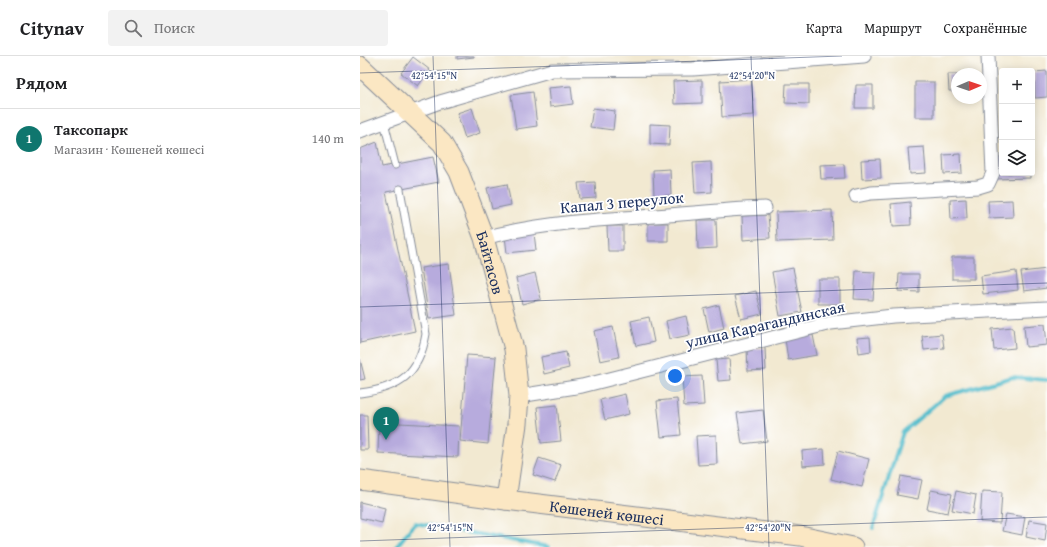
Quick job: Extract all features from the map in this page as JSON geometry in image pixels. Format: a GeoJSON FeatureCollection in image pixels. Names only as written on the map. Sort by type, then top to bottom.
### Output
{"type":"FeatureCollection","features":[{"type":"Feature","properties":{"kind":"main road","name":"Байтасов"},"geometry":{"type":"LineString","coordinates":[[360,66],[442,143],[459,172],[484,238],[514,349],[518,396],[517,424],[506,500]]}},
{"type":"Feature","properties":{"kind":"main road","name":"Көшеней көшесі"},"geometry":{"type":"LineString","coordinates":[[360,480],[506,500],[800,536],[852,547]]}},
{"type":"Feature","properties":{"kind":"street"},"geometry":{"type":"LineString","coordinates":[[360,131],[410,112],[552,70],[693,69],[864,56]]}},
{"type":"Feature","properties":{"kind":"street"},"geometry":{"type":"LineString","coordinates":[[856,196],[870,193],[978,187],[988,184],[993,173],[988,56]]}},
{"type":"Feature","properties":{"kind":"street","name":"Капал 3 переулок"},"geometry":{"type":"LineString","coordinates":[[484,238],[515,230],[615,218],[765,208]]}},
{"type":"Feature","properties":{"kind":"street","name":"улица Карагандинская"},"geometry":{"type":"LineString","coordinates":[[518,396],[582,386],[831,323],[893,316],[1047,308]]}},
{"type":"Feature","properties":{"kind":"lane"},"geometry":{"type":"LineString","coordinates":[[384,122],[395,164]]}},
{"type":"Feature","properties":{"kind":"lane"},"geometry":{"type":"LineString","coordinates":[[360,393],[388,386],[404,377],[415,368],[423,351],[426,334],[400,189]]}},
{"type":"Feature","properties":{"kind":"building"},"geometry":{"type":"Polygon","coordinates":[[[457,56],[474,56],[474,57],[457,59],[457,56]]]}},
{"type":"Feature","properties":{"kind":"building"},"geometry":{"type":"Polygon","coordinates":[[[413,57],[430,70],[418,86],[401,73],[413,57]]]}},
{"type":"Feature","properties":{"kind":"building"},"geometry":{"type":"Polygon","coordinates":[[[1047,71],[1047,97],[1035,98],[1035,72],[1047,71]]]}},
{"type":"Feature","properties":{"kind":"building"},"geometry":{"type":"Polygon","coordinates":[[[948,74],[951,74],[951,91],[949,91],[948,74]]]}},
{"type":"Feature","properties":{"kind":"building"},"geometry":{"type":"Polygon","coordinates":[[[751,79],[754,115],[722,117],[720,81],[751,79]]]}},
{"type":"Feature","properties":{"kind":"building"},"geometry":{"type":"Polygon","coordinates":[[[702,80],[702,103],[674,104],[673,81],[702,80]]]}},
{"type":"Feature","properties":{"kind":"building"},"geometry":{"type":"Polygon","coordinates":[[[915,82],[934,82],[934,117],[915,117],[915,82]]]}},
{"type":"Feature","properties":{"kind":"building"},"geometry":{"type":"Polygon","coordinates":[[[786,84],[809,84],[809,104],[785,103],[786,84]]]}},
{"type":"Feature","properties":{"kind":"building"},"geometry":{"type":"Polygon","coordinates":[[[856,85],[873,85],[873,108],[855,108],[856,85]]]}},
{"type":"Feature","properties":{"kind":"building"},"geometry":{"type":"Polygon","coordinates":[[[571,86],[573,104],[550,107],[548,88],[571,86]]]}},
{"type":"Feature","properties":{"kind":"building"},"geometry":{"type":"Polygon","coordinates":[[[533,92],[537,126],[516,129],[511,95],[533,92]]]}},
{"type":"Feature","properties":{"kind":"building"},"geometry":{"type":"Polygon","coordinates":[[[472,108],[480,133],[465,138],[457,113],[472,108]]]}},
{"type":"Feature","properties":{"kind":"building"},"geometry":{"type":"Polygon","coordinates":[[[593,108],[615,111],[613,130],[590,127],[593,108]]]}},
{"type":"Feature","properties":{"kind":"building"},"geometry":{"type":"Polygon","coordinates":[[[650,124],[670,125],[669,145],[650,144],[650,124]]]}},
{"type":"Feature","properties":{"kind":"building"},"geometry":{"type":"Polygon","coordinates":[[[377,142],[382,167],[433,157],[439,182],[386,192],[415,331],[360,343],[360,149],[377,142]]]}},
{"type":"Feature","properties":{"kind":"building"},"geometry":{"type":"Polygon","coordinates":[[[924,147],[926,173],[910,174],[908,148],[924,147]]]}},
{"type":"Feature","properties":{"kind":"building"},"geometry":{"type":"Polygon","coordinates":[[[961,154],[962,173],[944,174],[943,155],[961,154]]]}},
{"type":"Feature","properties":{"kind":"building"},"geometry":{"type":"Polygon","coordinates":[[[996,157],[999,157],[999,176],[1030,176],[1030,178],[996,179],[996,157]]]}},
{"type":"Feature","properties":{"kind":"building"},"geometry":{"type":"Polygon","coordinates":[[[880,159],[881,178],[862,179],[861,160],[880,159]]]}},
{"type":"Feature","properties":{"kind":"building"},"geometry":{"type":"Polygon","coordinates":[[[711,162],[712,192],[695,193],[693,163],[711,162]]]}},
{"type":"Feature","properties":{"kind":"building"},"geometry":{"type":"Polygon","coordinates":[[[844,164],[845,178],[821,179],[820,165],[844,164]]]}},
{"type":"Feature","properties":{"kind":"building"},"geometry":{"type":"Polygon","coordinates":[[[670,169],[671,195],[654,196],[653,170],[670,169]]]}},
{"type":"Feature","properties":{"kind":"building"},"geometry":{"type":"Polygon","coordinates":[[[595,182],[596,198],[580,199],[578,183],[595,182]]]}},
{"type":"Feature","properties":{"kind":"building"},"geometry":{"type":"Polygon","coordinates":[[[507,184],[511,205],[492,209],[487,188],[507,184]]]}},
{"type":"Feature","properties":{"kind":"building"},"geometry":{"type":"Polygon","coordinates":[[[966,199],[967,218],[951,219],[950,200],[966,199]]]}},
{"type":"Feature","properties":{"kind":"building"},"geometry":{"type":"Polygon","coordinates":[[[1012,200],[1013,217],[989,218],[988,201],[1012,200]]]}},
{"type":"Feature","properties":{"kind":"building"},"geometry":{"type":"Polygon","coordinates":[[[910,202],[911,225],[893,226],[891,204],[910,202]]]}},
{"type":"Feature","properties":{"kind":"building"},"geometry":{"type":"Polygon","coordinates":[[[832,210],[833,240],[777,242],[776,212],[832,210]]]}},
{"type":"Feature","properties":{"kind":"building"},"geometry":{"type":"Polygon","coordinates":[[[768,215],[770,238],[743,240],[742,216],[768,215]]]}},
{"type":"Feature","properties":{"kind":"building"},"geometry":{"type":"Polygon","coordinates":[[[697,220],[716,220],[717,248],[698,249],[697,220]]]}},
{"type":"Feature","properties":{"kind":"building"},"geometry":{"type":"Polygon","coordinates":[[[648,223],[668,223],[668,241],[648,241],[648,223]]]}},
{"type":"Feature","properties":{"kind":"building"},"geometry":{"type":"Polygon","coordinates":[[[607,226],[623,226],[623,251],[608,251],[607,226]]]}},
{"type":"Feature","properties":{"kind":"building"},"geometry":{"type":"Polygon","coordinates":[[[534,233],[536,250],[507,253],[505,236],[534,233]]]}},
{"type":"Feature","properties":{"kind":"building"},"geometry":{"type":"Polygon","coordinates":[[[952,257],[974,257],[974,279],[952,279],[952,257]]]}},
{"type":"Feature","properties":{"kind":"building"},"geometry":{"type":"Polygon","coordinates":[[[449,264],[456,315],[429,319],[421,268],[449,264]]]}},
{"type":"Feature","properties":{"kind":"building"},"geometry":{"type":"Polygon","coordinates":[[[793,268],[802,312],[780,316],[772,272],[793,268]]]}},
{"type":"Feature","properties":{"kind":"building"},"geometry":{"type":"Polygon","coordinates":[[[1047,269],[1047,288],[1024,291],[1021,272],[1047,269]]]}},
{"type":"Feature","properties":{"kind":"building"},"geometry":{"type":"Polygon","coordinates":[[[856,271],[875,272],[873,300],[854,299],[856,271]]]}},
{"type":"Feature","properties":{"kind":"building"},"geometry":{"type":"Polygon","coordinates":[[[1016,271],[1018,290],[983,294],[981,276],[1016,271]]]}},
{"type":"Feature","properties":{"kind":"building"},"geometry":{"type":"Polygon","coordinates":[[[535,273],[541,299],[522,304],[516,278],[535,273]]]}},
{"type":"Feature","properties":{"kind":"building"},"geometry":{"type":"Polygon","coordinates":[[[899,274],[919,274],[919,292],[898,291],[899,274]]]}},
{"type":"Feature","properties":{"kind":"building"},"geometry":{"type":"Polygon","coordinates":[[[818,279],[840,279],[840,304],[818,304],[818,279]]]}},
{"type":"Feature","properties":{"kind":"building"},"geometry":{"type":"Polygon","coordinates":[[[756,291],[762,314],[741,319],[735,296],[756,291]]]}},
{"type":"Feature","properties":{"kind":"building"},"geometry":{"type":"Polygon","coordinates":[[[719,305],[724,328],[709,332],[704,309],[719,305]]]}},
{"type":"Feature","properties":{"kind":"building"},"geometry":{"type":"Polygon","coordinates":[[[686,316],[690,335],[670,339],[666,321],[686,316]]]}},
{"type":"Feature","properties":{"kind":"building"},"geometry":{"type":"Polygon","coordinates":[[[649,317],[654,342],[636,346],[631,321],[649,317]]]}},
{"type":"Feature","properties":{"kind":"building"},"geometry":{"type":"Polygon","coordinates":[[[1045,324],[1047,345],[1026,347],[1024,326],[1045,324]]]}},
{"type":"Feature","properties":{"kind":"building"},"geometry":{"type":"Polygon","coordinates":[[[613,327],[619,357],[600,361],[594,331],[613,327]]]}},
{"type":"Feature","properties":{"kind":"building"},"geometry":{"type":"Polygon","coordinates":[[[1013,327],[1015,348],[994,350],[992,329],[1013,327]]]}},
{"type":"Feature","properties":{"kind":"building"},"geometry":{"type":"Polygon","coordinates":[[[942,334],[944,348],[924,350],[922,336],[942,334]]]}},
{"type":"Feature","properties":{"kind":"building"},"geometry":{"type":"Polygon","coordinates":[[[813,335],[817,355],[788,360],[785,339],[813,335]]]}},
{"type":"Feature","properties":{"kind":"building"},"geometry":{"type":"Polygon","coordinates":[[[870,337],[871,351],[859,353],[857,338],[870,337]]]}},
{"type":"Feature","properties":{"kind":"building"},"geometry":{"type":"Polygon","coordinates":[[[765,348],[766,370],[748,371],[747,349],[765,348]]]}},
{"type":"Feature","properties":{"kind":"building"},"geometry":{"type":"Polygon","coordinates":[[[566,352],[569,368],[544,374],[541,357],[566,352]]]}},
{"type":"Feature","properties":{"kind":"building"},"geometry":{"type":"Polygon","coordinates":[[[467,355],[496,357],[488,444],[460,441],[467,355]]]}},
{"type":"Feature","properties":{"kind":"building"},"geometry":{"type":"Polygon","coordinates":[[[360,359],[365,379],[360,380],[360,359]]]}},
{"type":"Feature","properties":{"kind":"building"},"geometry":{"type":"Polygon","coordinates":[[[729,359],[731,380],[718,381],[716,360],[729,359]]]}},
{"type":"Feature","properties":{"kind":"building"},"geometry":{"type":"Polygon","coordinates":[[[702,376],[704,405],[684,406],[682,377],[702,376]]]}},
{"type":"Feature","properties":{"kind":"building"},"geometry":{"type":"Polygon","coordinates":[[[625,394],[629,414],[605,420],[600,400],[625,394]]]}},
{"type":"Feature","properties":{"kind":"building"},"geometry":{"type":"Polygon","coordinates":[[[677,399],[681,435],[661,437],[657,401],[677,399]]]}},
{"type":"Feature","properties":{"kind":"building"},"geometry":{"type":"Polygon","coordinates":[[[557,405],[561,441],[541,443],[537,407],[557,405]]]}},
{"type":"Feature","properties":{"kind":"building"},"geometry":{"type":"Polygon","coordinates":[[[763,410],[767,441],[742,444],[737,413],[763,410]]]}},
{"type":"Feature","properties":{"kind":"building"},"geometry":{"type":"Polygon","coordinates":[[[360,415],[367,415],[368,450],[360,450],[360,415]]]}},
{"type":"Feature","properties":{"kind":"building"},"geometry":{"type":"Polygon","coordinates":[[[379,422],[459,426],[458,457],[378,453],[379,422]]]}},
{"type":"Feature","properties":{"kind":"building"},"geometry":{"type":"Polygon","coordinates":[[[716,435],[717,464],[698,465],[696,436],[716,435]]]}},
{"type":"Feature","properties":{"kind":"building"},"geometry":{"type":"Polygon","coordinates":[[[824,449],[825,464],[803,466],[802,451],[824,449]]]}},
{"type":"Feature","properties":{"kind":"building"},"geometry":{"type":"Polygon","coordinates":[[[838,451],[869,459],[862,487],[831,479],[838,451]]]}},
{"type":"Feature","properties":{"kind":"building"},"geometry":{"type":"Polygon","coordinates":[[[539,458],[561,465],[555,482],[533,475],[539,458]]]}},
{"type":"Feature","properties":{"kind":"building"},"geometry":{"type":"Polygon","coordinates":[[[901,476],[922,480],[918,499],[897,495],[901,476]]]}},
{"type":"Feature","properties":{"kind":"building"},"geometry":{"type":"Polygon","coordinates":[[[931,490],[952,494],[948,513],[927,509],[931,490]]]}},
{"type":"Feature","properties":{"kind":"building"},"geometry":{"type":"Polygon","coordinates":[[[956,491],[976,495],[973,514],[952,510],[956,491]]]}},
{"type":"Feature","properties":{"kind":"building"},"geometry":{"type":"Polygon","coordinates":[[[982,491],[1002,492],[1000,523],[980,522],[982,491]]]}},
{"type":"Feature","properties":{"kind":"building"},"geometry":{"type":"Polygon","coordinates":[[[360,502],[385,508],[382,523],[360,518],[360,502]]]}},
{"type":"Feature","properties":{"kind":"building"},"geometry":{"type":"Polygon","coordinates":[[[1006,514],[1025,517],[1022,535],[1002,531],[1006,514]]]}},
{"type":"Feature","properties":{"kind":"building"},"geometry":{"type":"Polygon","coordinates":[[[1029,520],[1047,523],[1045,541],[1026,537],[1029,520]]]}},
{"type":"Feature","properties":{"kind":"waterway"},"geometry":{"type":"LineString","coordinates":[[873,528],[903,432],[945,396],[1013,377],[1047,380]]}},
{"type":"Feature","properties":{"kind":"waterway"},"geometry":{"type":"LineString","coordinates":[[396,547],[415,523],[549,547]]}},
{"type":"Feature","properties":{"kind":"place","name":"Таксопарк"},"geometry":{"type":"Point","coordinates":[386,440]}}]}
